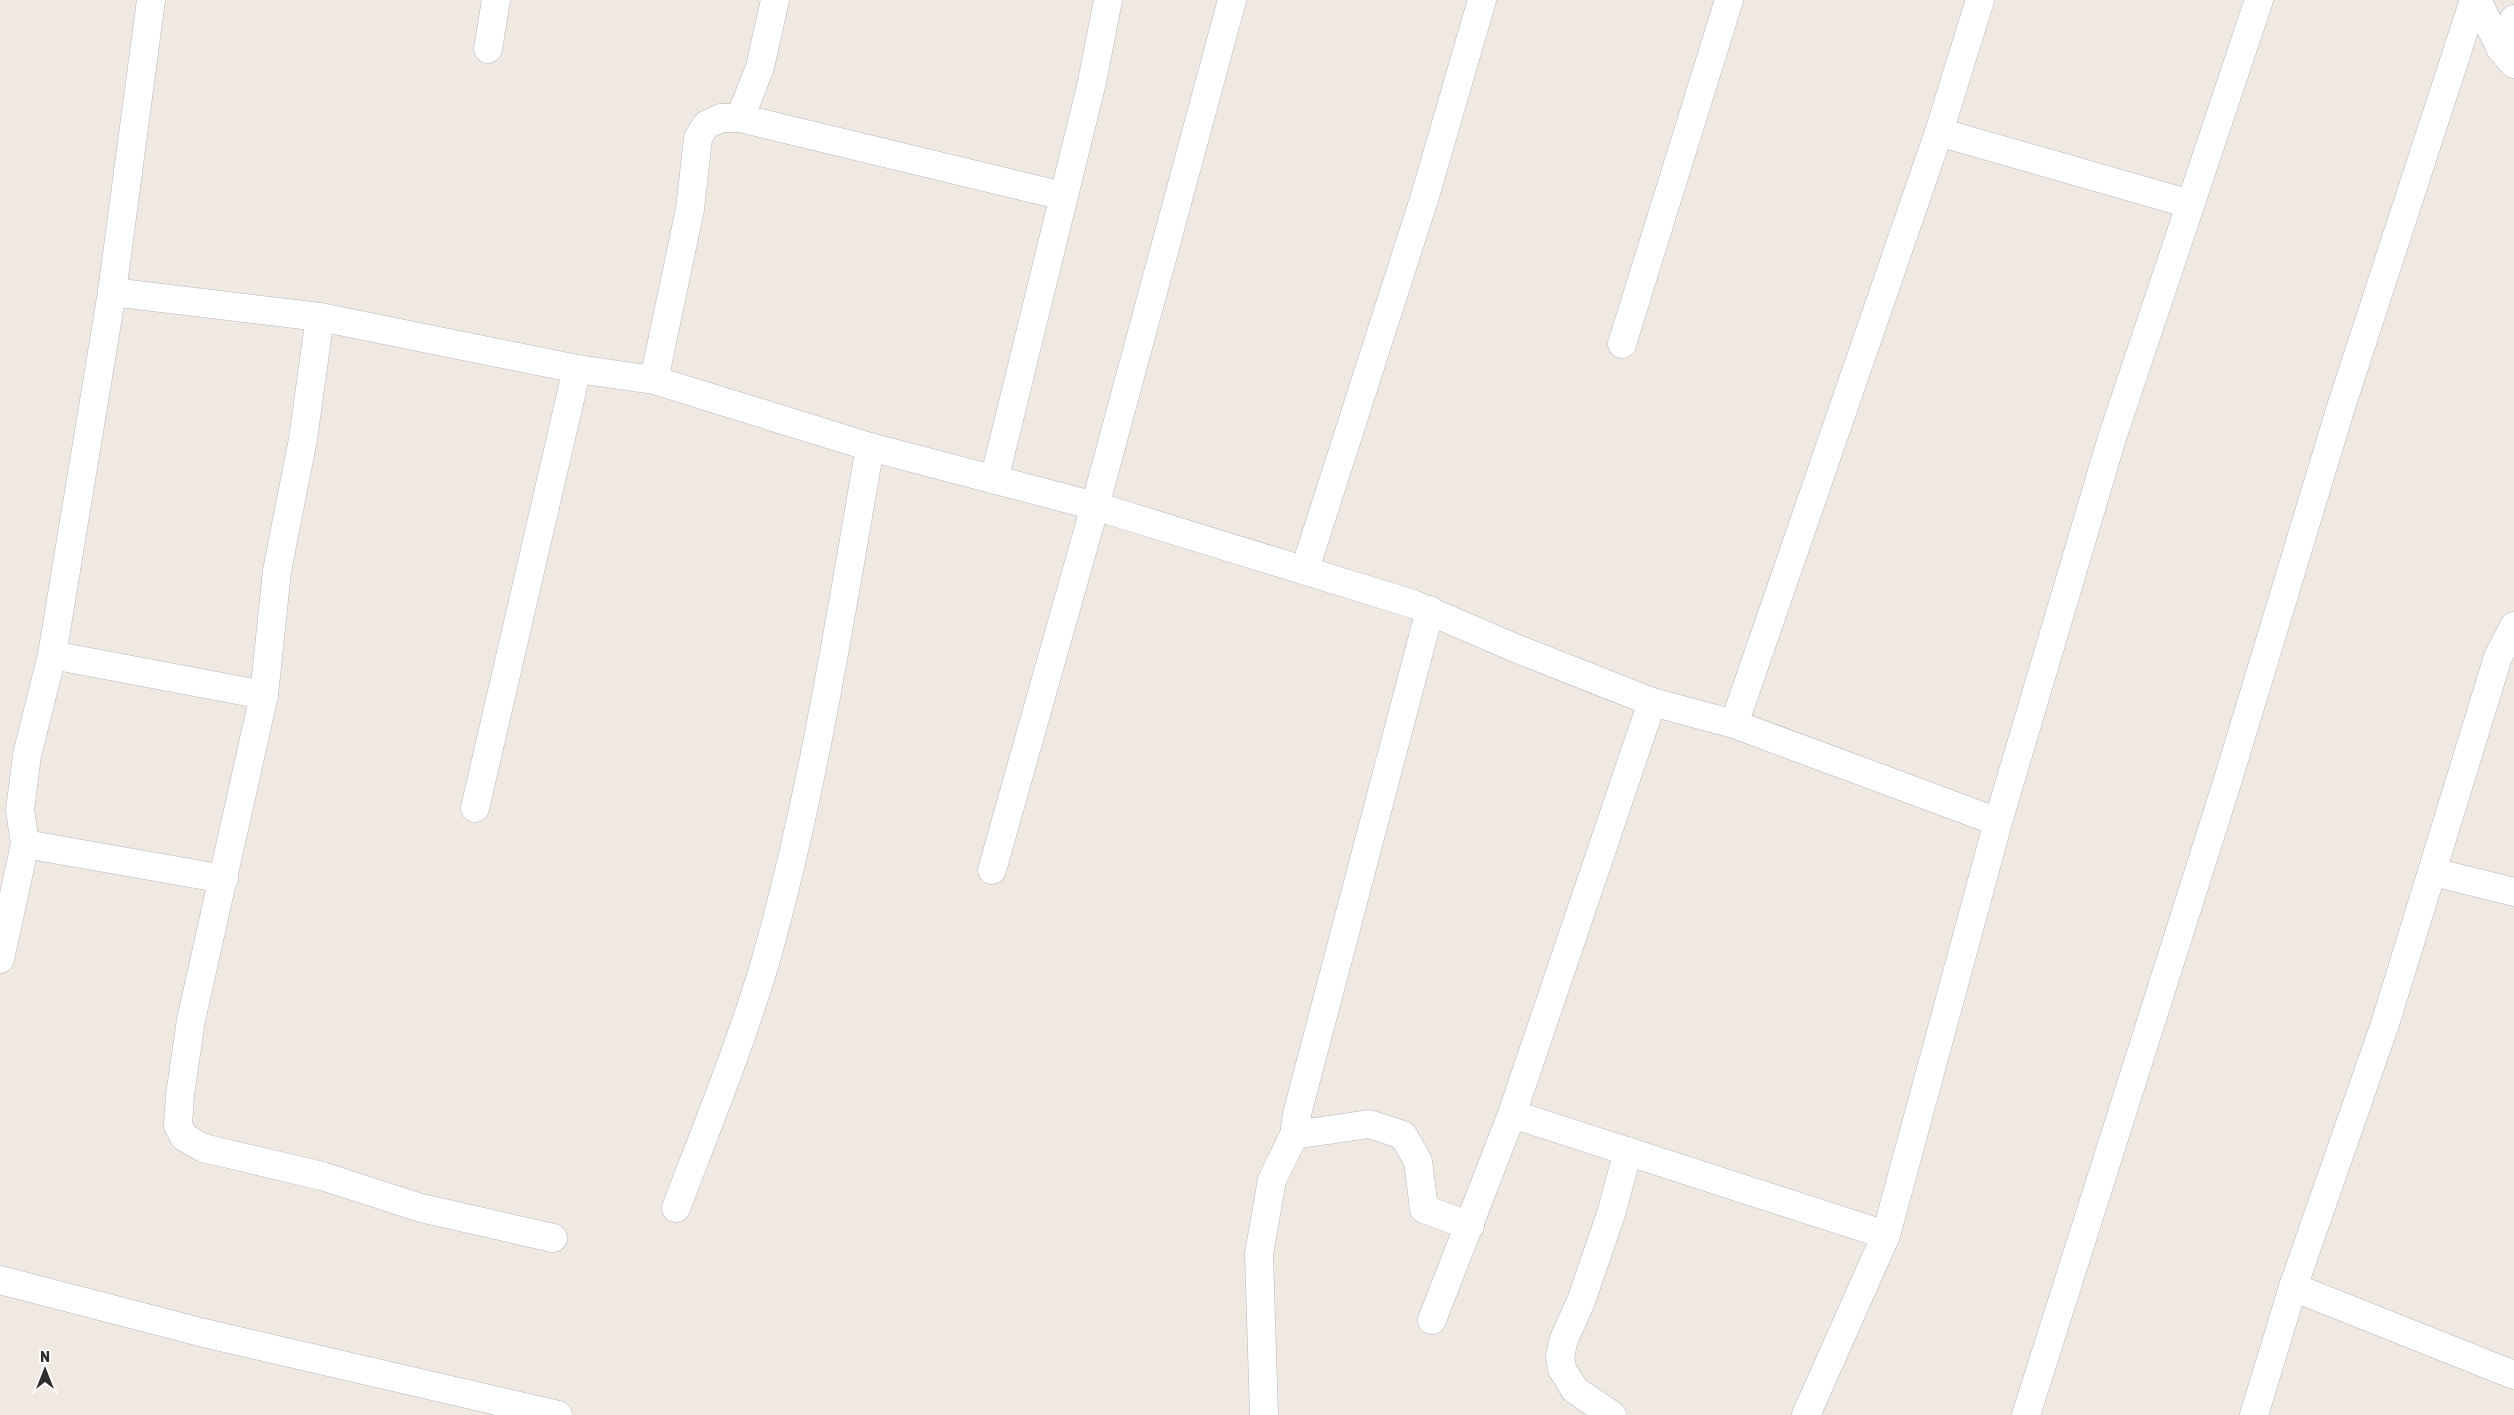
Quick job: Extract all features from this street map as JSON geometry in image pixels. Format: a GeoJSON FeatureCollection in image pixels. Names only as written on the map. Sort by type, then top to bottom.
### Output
{"type":"FeatureCollection","features":[{"type":"Feature","properties":{"kind":"street"},"geometry":{"type":"LineString","coordinates":[[0,959],[25,844],[20,810],[27,755],[52,655],[112,292],[151,0]]}},
{"type":"Feature","properties":{"kind":"street"},"geometry":{"type":"LineString","coordinates":[[488,49],[496,0]]}},
{"type":"Feature","properties":{"kind":"street"},"geometry":{"type":"LineString","coordinates":[[740,118],[760,67],[775,0]]}},
{"type":"Feature","properties":{"kind":"street"},"geometry":{"type":"LineString","coordinates":[[994,480],[1092,82],[1108,0]]}},
{"type":"Feature","properties":{"kind":"street"},"geometry":{"type":"LineString","coordinates":[[992,870],[1095,506],[1232,0]]}},
{"type":"Feature","properties":{"kind":"street"},"geometry":{"type":"LineString","coordinates":[[1305,569],[1425,196],[1482,0]]}},
{"type":"Feature","properties":{"kind":"street"},"geometry":{"type":"LineString","coordinates":[[1622,344],[1730,0]]}},
{"type":"Feature","properties":{"kind":"street"},"geometry":{"type":"LineString","coordinates":[[1734,724],[1939,132],[1980,0]]}},
{"type":"Feature","properties":{"kind":"street"},"geometry":{"type":"LineString","coordinates":[[1806,1415],[1886,1234],[1998,822],[2112,438],[2259,0]]}},
{"type":"Feature","properties":{"kind":"street"},"geometry":{"type":"LineString","coordinates":[[2475,0],[2507,56]]}},
{"type":"Feature","properties":{"kind":"street"},"geometry":{"type":"LineString","coordinates":[[2026,1415],[2226,786],[2341,407],[2475,0]]}},
{"type":"Feature","properties":{"kind":"street"},"geometry":{"type":"LineString","coordinates":[[2507,56],[2514,19]]}},
{"type":"Feature","properties":{"kind":"street"},"geometry":{"type":"LineString","coordinates":[[654,380],[690,209],[698,138],[706,125],[721,118],[740,118],[1063,196]]}},
{"type":"Feature","properties":{"kind":"street"},"geometry":{"type":"LineString","coordinates":[[1939,132],[2190,204]]}},
{"type":"Feature","properties":{"kind":"street"},"geometry":{"type":"LineString","coordinates":[[112,292],[320,317],[577,369],[654,380],[870,447],[1095,506],[1305,569],[1430,610],[1515,648],[1652,702],[1734,724],[1998,822]]}},
{"type":"Feature","properties":{"kind":"street"},"geometry":{"type":"LineString","coordinates":[[320,317],[302,439],[277,571],[264,695],[224,880],[191,1020],[180,1094],[178,1125],[184,1137],[203,1148],[322,1176],[421,1208],[554,1238]]}},
{"type":"Feature","properties":{"kind":"street"},"geometry":{"type":"LineString","coordinates":[[475,808],[577,369]]}},
{"type":"Feature","properties":{"kind":"street"},"geometry":{"type":"LineString","coordinates":[[676,1208],[739,1042],[765,962],[798,830],[833,663],[870,447]]}},
{"type":"Feature","properties":{"kind":"street"},"geometry":{"type":"LineString","coordinates":[[1264,1415],[1259,1254],[1272,1180],[1294,1134],[1297,1114],[1430,610]]}},
{"type":"Feature","properties":{"kind":"street"},"geometry":{"type":"LineString","coordinates":[[2254,1415],[2293,1287],[2386,1024],[2498,657],[2514,626]]}},
{"type":"Feature","properties":{"kind":"street"},"geometry":{"type":"LineString","coordinates":[[52,655],[264,695]]}},
{"type":"Feature","properties":{"kind":"street"},"geometry":{"type":"LineString","coordinates":[[1432,1320],[1512,1114],[1652,702]]}},
{"type":"Feature","properties":{"kind":"street"},"geometry":{"type":"LineString","coordinates":[[25,844],[224,880]]}},
{"type":"Feature","properties":{"kind":"street"},"geometry":{"type":"LineString","coordinates":[[2433,872],[2514,892]]}},
{"type":"Feature","properties":{"kind":"street"},"geometry":{"type":"LineString","coordinates":[[1512,1114],[1886,1234]]}},
{"type":"Feature","properties":{"kind":"street"},"geometry":{"type":"LineString","coordinates":[[1294,1134],[1369,1124],[1403,1135],[1418,1161],[1424,1209],[1470,1226]]}},
{"type":"Feature","properties":{"kind":"street"},"geometry":{"type":"LineString","coordinates":[[1612,1415],[1575,1390],[1562,1369],[1560,1356],[1564,1339],[1581,1301],[1611,1214],[1628,1151]]}},
{"type":"Feature","properties":{"kind":"street"},"geometry":{"type":"LineString","coordinates":[[0,1280],[204,1333],[558,1415]]}},
{"type":"Feature","properties":{"kind":"street"},"geometry":{"type":"LineString","coordinates":[[2293,1287],[2514,1375]]}}]}
